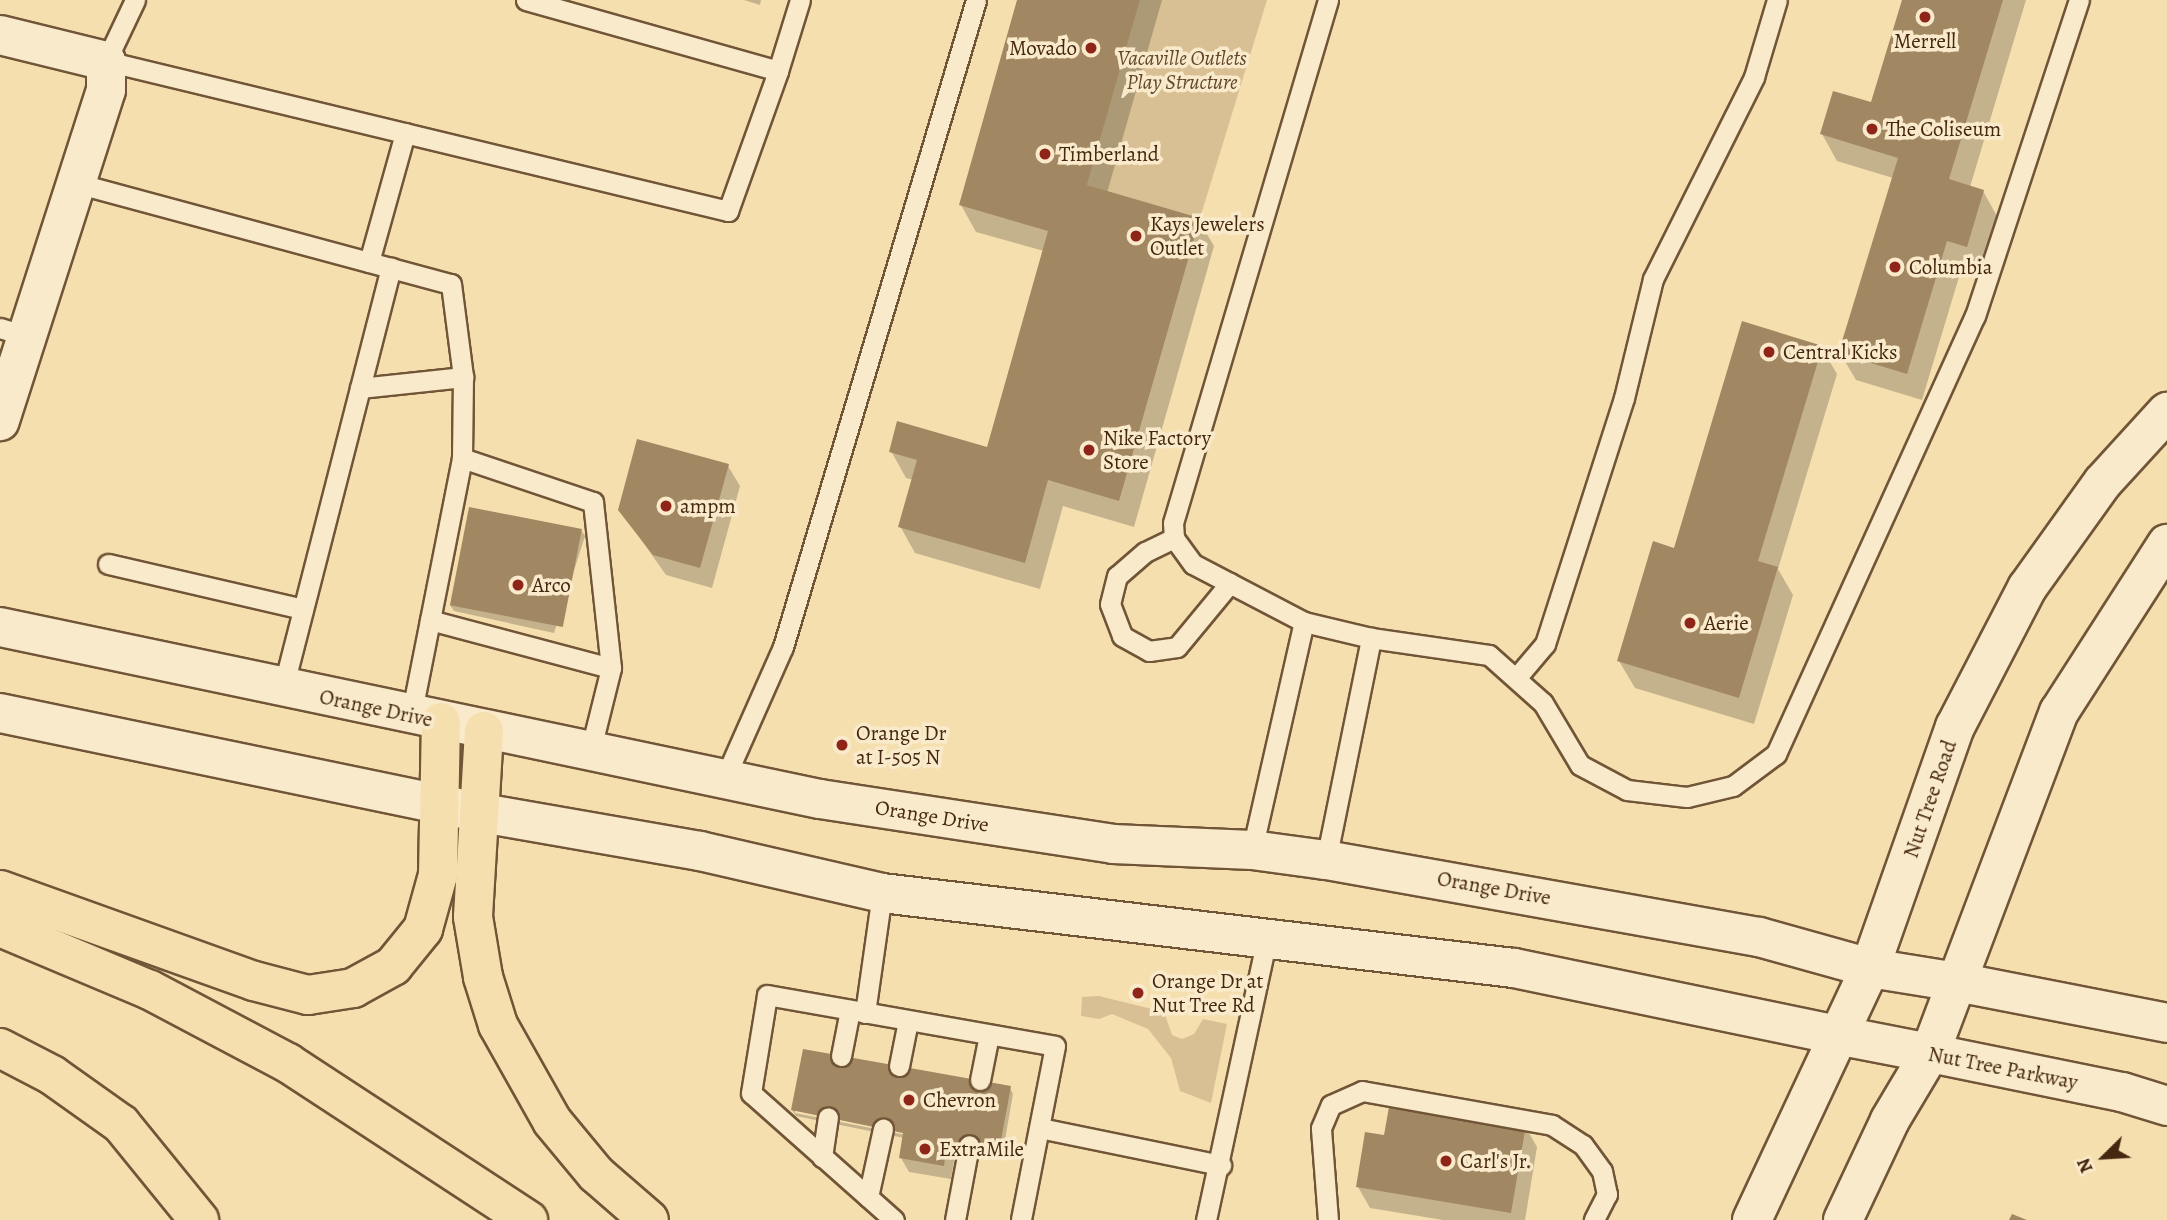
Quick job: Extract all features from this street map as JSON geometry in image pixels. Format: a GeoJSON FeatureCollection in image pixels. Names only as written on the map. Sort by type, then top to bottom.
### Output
{"type":"FeatureCollection","features":[{"type":"Feature","properties":{"kind":"highway"},"geometry":{"type":"LineString","coordinates":[[0,890],[254,981],[307,995],[353,988],[393,966],[423,929],[438,875],[439,804],[426,719]]}},
{"type":"Feature","properties":{"kind":"highway"},"geometry":{"type":"LineString","coordinates":[[484,731],[482,813],[473,918],[483,977],[498,1026],[552,1121],[596,1174],[649,1220]]}},
{"type":"Feature","properties":{"kind":"highway"},"geometry":{"type":"LineString","coordinates":[[0,928],[150,990],[288,1063],[528,1220]]}},
{"type":"Feature","properties":{"kind":"highway"},"geometry":{"type":"LineString","coordinates":[[0,1048],[52,1074],[121,1124],[199,1220]]}},
{"type":"Feature","properties":{"kind":"main road"},"geometry":{"type":"LineString","coordinates":[[0,35],[106,61],[106,90],[76,183],[13,332],[0,421]]}},
{"type":"Feature","properties":{"kind":"main road","name":"Nut Tree Road"},"geometry":{"type":"LineString","coordinates":[[1752,1220],[1870,968],[1955,727],[2026,588],[2103,482],[2167,412]]}},
{"type":"Feature","properties":{"kind":"main road"},"geometry":{"type":"LineString","coordinates":[[1843,1220],[1890,1120],[1930,1053],[2059,712],[2167,544]]}},
{"type":"Feature","properties":{"kind":"main road","name":"Orange Drive"},"geometry":{"type":"LineString","coordinates":[[0,627],[426,719],[820,799],[1113,844],[1252,850],[1326,860],[1759,937],[1870,968]]}},
{"type":"Feature","properties":{"kind":"main road"},"geometry":{"type":"LineString","coordinates":[[0,713],[482,813],[700,851],[882,893],[1514,968],[1837,1035]]}},
{"type":"Feature","properties":{"kind":"main road"},"geometry":{"type":"LineString","coordinates":[[1870,968],[2167,1023]]}},
{"type":"Feature","properties":{"kind":"main road","name":"Nut Tree Parkway"},"geometry":{"type":"LineString","coordinates":[[1837,1035],[2122,1092],[2167,1106]]}},
{"type":"Feature","properties":{"kind":"lane"},"geometry":{"type":"LineString","coordinates":[[135,0],[106,61],[728,211],[778,71],[800,0]]}},
{"type":"Feature","properties":{"kind":"lane"},"geometry":{"type":"LineString","coordinates":[[526,0],[778,71]]}},
{"type":"Feature","properties":{"kind":"lane"},"geometry":{"type":"LineString","coordinates":[[724,780],[783,648],[976,0]]}},
{"type":"Feature","properties":{"kind":"lane"},"geometry":{"type":"LineString","coordinates":[[1328,0],[1173,523],[1174,538],[1193,564],[1304,622],[1371,638],[1489,654],[1517,677],[1543,704],[1580,765],[1627,790],[1688,797],[1733,786],[1776,754],[1975,316],[2080,0]]}},
{"type":"Feature","properties":{"kind":"lane"},"geometry":{"type":"LineString","coordinates":[[1517,677],[1545,644],[1624,398],[1653,279],[1754,77],[1777,0]]}},
{"type":"Feature","properties":{"kind":"lane"},"geometry":{"type":"LineString","coordinates":[[369,262],[405,133]]}},
{"type":"Feature","properties":{"kind":"lane"},"geometry":{"type":"LineString","coordinates":[[76,183],[450,284],[463,377],[462,458],[430,620],[426,719]]}},
{"type":"Feature","properties":{"kind":"lane"},"geometry":{"type":"LineString","coordinates":[[283,688],[391,268]]}},
{"type":"Feature","properties":{"kind":"lane"},"geometry":{"type":"LineString","coordinates":[[360,388],[463,377]]}},
{"type":"Feature","properties":{"kind":"lane"},"geometry":{"type":"LineString","coordinates":[[462,458],[593,502],[611,668],[590,752]]}},
{"type":"Feature","properties":{"kind":"lane"},"geometry":{"type":"LineString","coordinates":[[1174,538],[1144,552],[1117,576],[1110,604],[1122,636],[1149,651],[1177,647],[1230,583]]}},
{"type":"Feature","properties":{"kind":"lane"},"geometry":{"type":"LineString","coordinates":[[108,564],[303,609]]}},
{"type":"Feature","properties":{"kind":"lane"},"geometry":{"type":"LineString","coordinates":[[430,620],[611,668]]}},
{"type":"Feature","properties":{"kind":"lane"},"geometry":{"type":"LineString","coordinates":[[1252,850],[1304,622]]}},
{"type":"Feature","properties":{"kind":"lane"},"geometry":{"type":"LineString","coordinates":[[1326,860],[1371,638]]}},
{"type":"Feature","properties":{"kind":"lane"},"geometry":{"type":"LineString","coordinates":[[841,1056],[858,1012],[882,893]]}},
{"type":"Feature","properties":{"kind":"lane"},"geometry":{"type":"LineString","coordinates":[[1206,1220],[1221,1165],[1267,939]]}},
{"type":"Feature","properties":{"kind":"lane"},"geometry":{"type":"LineString","coordinates":[[894,1220],[751,1093],[767,995],[1055,1046],[1021,1220]]}},
{"type":"Feature","properties":{"kind":"lane"},"geometry":{"type":"LineString","coordinates":[[899,1066],[908,1021]]}},
{"type":"Feature","properties":{"kind":"lane"},"geometry":{"type":"LineString","coordinates":[[980,1080],[989,1035]]}},
{"type":"Feature","properties":{"kind":"lane"},"geometry":{"type":"LineString","coordinates":[[1328,1220],[1321,1128],[1331,1105],[1362,1091],[1552,1125],[1583,1145],[1602,1171],[1607,1194],[1594,1220]]}},
{"type":"Feature","properties":{"kind":"lane"},"geometry":{"type":"LineString","coordinates":[[822,1157],[828,1118]]}},
{"type":"Feature","properties":{"kind":"lane"},"geometry":{"type":"LineString","coordinates":[[1040,1128],[1221,1165]]}},
{"type":"Feature","properties":{"kind":"lane"},"geometry":{"type":"LineString","coordinates":[[868,1197],[883,1129]]}},
{"type":"Feature","properties":{"kind":"lane"},"geometry":{"type":"LineString","coordinates":[[955,1220],[969,1145]]}},
{"type":"Feature","properties":{"kind":"green space","name":"Vacaville Outlets Play Structure"},"geometry":{"type":"Polygon","coordinates":[[[1140,0],[1267,0],[1200,218],[1087,185],[1140,0]]]}},
{"type":"Feature","properties":{"kind":"green space"},"geometry":{"type":"Polygon","coordinates":[[[1099,996],[1164,1012],[1172,1035],[1182,1039],[1194,1034],[1203,1019],[1227,1024],[1211,1103],[1180,1091],[1171,1058],[1148,1029],[1112,1014],[1099,1019],[1081,1016],[1082,997],[1099,996]]]}},
{"type":"Feature","properties":{"kind":"building"},"geometry":{"type":"Polygon","coordinates":[[[1017,0],[1140,0],[1087,185],[1200,218],[1119,501],[1048,480],[1025,563],[898,527],[917,460],[889,452],[897,421],[987,447],[1048,231],[959,205],[1017,0]]]}},
{"type":"Feature","properties":{"kind":"building"},"geometry":{"type":"Polygon","coordinates":[[[1902,0],[2003,0],[1949,179],[1984,190],[1967,247],[1947,241],[1907,374],[1822,348],[1758,561],[1778,567],[1739,698],[1617,661],[1653,541],[1674,548],[1742,321],[1839,351],[1898,158],[1820,134],[1833,91],[1871,102],[1902,0]]]}},
{"type":"Feature","properties":{"kind":"building"},"geometry":{"type":"Polygon","coordinates":[[[637,439],[729,464],[700,568],[653,555],[618,510],[637,439]]]}},
{"type":"Feature","properties":{"kind":"building"},"geometry":{"type":"Polygon","coordinates":[[[469,507],[582,529],[563,627],[450,605],[469,507]]]}},
{"type":"Feature","properties":{"kind":"building"},"geometry":{"type":"Polygon","coordinates":[[[803,1049],[1011,1086],[999,1151],[947,1141],[944,1166],[899,1158],[903,1133],[791,1110],[803,1049]]]}},
{"type":"Feature","properties":{"kind":"building"},"geometry":{"type":"Polygon","coordinates":[[[1390,1101],[1526,1125],[1511,1213],[1356,1187],[1365,1132],[1384,1135],[1390,1101]]]}},
{"type":"Feature","properties":{"kind":"building"},"geometry":{"type":"Polygon","coordinates":[[[2012,1214],[2027,1220],[2009,1220],[2012,1214]]]}},
{"type":"Feature","properties":{"kind":"place","name":"Merrell"},"geometry":{"type":"Point","coordinates":[1925,17]}},
{"type":"Feature","properties":{"kind":"place","name":"Movado"},"geometry":{"type":"Point","coordinates":[1091,48]}},
{"type":"Feature","properties":{"kind":"place","name":"The Coliseum"},"geometry":{"type":"Point","coordinates":[1872,129]}},
{"type":"Feature","properties":{"kind":"place","name":"Timberland"},"geometry":{"type":"Point","coordinates":[1045,154]}},
{"type":"Feature","properties":{"kind":"place","name":"Kays Jewelers Outlet"},"geometry":{"type":"Point","coordinates":[1136,236]}},
{"type":"Feature","properties":{"kind":"place","name":"Columbia"},"geometry":{"type":"Point","coordinates":[1895,267]}},
{"type":"Feature","properties":{"kind":"place","name":"Central Kicks"},"geometry":{"type":"Point","coordinates":[1769,352]}},
{"type":"Feature","properties":{"kind":"place","name":"Nike Factory Store"},"geometry":{"type":"Point","coordinates":[1089,450]}},
{"type":"Feature","properties":{"kind":"place","name":"ampm"},"geometry":{"type":"Point","coordinates":[666,506]}},
{"type":"Feature","properties":{"kind":"place","name":"Arco"},"geometry":{"type":"Point","coordinates":[518,585]}},
{"type":"Feature","properties":{"kind":"place","name":"Aerie"},"geometry":{"type":"Point","coordinates":[1690,623]}},
{"type":"Feature","properties":{"kind":"place","name":"Orange Dr at I-505 N"},"geometry":{"type":"Point","coordinates":[842,745]}},
{"type":"Feature","properties":{"kind":"place","name":"Orange Dr at Nut Tree Rd"},"geometry":{"type":"Point","coordinates":[1138,993]}},
{"type":"Feature","properties":{"kind":"place","name":"Chevron"},"geometry":{"type":"Point","coordinates":[909,1100]}},
{"type":"Feature","properties":{"kind":"place","name":"ExtraMile"},"geometry":{"type":"Point","coordinates":[925,1149]}},
{"type":"Feature","properties":{"kind":"place","name":"Carl's Jr."},"geometry":{"type":"Point","coordinates":[1446,1161]}}]}
